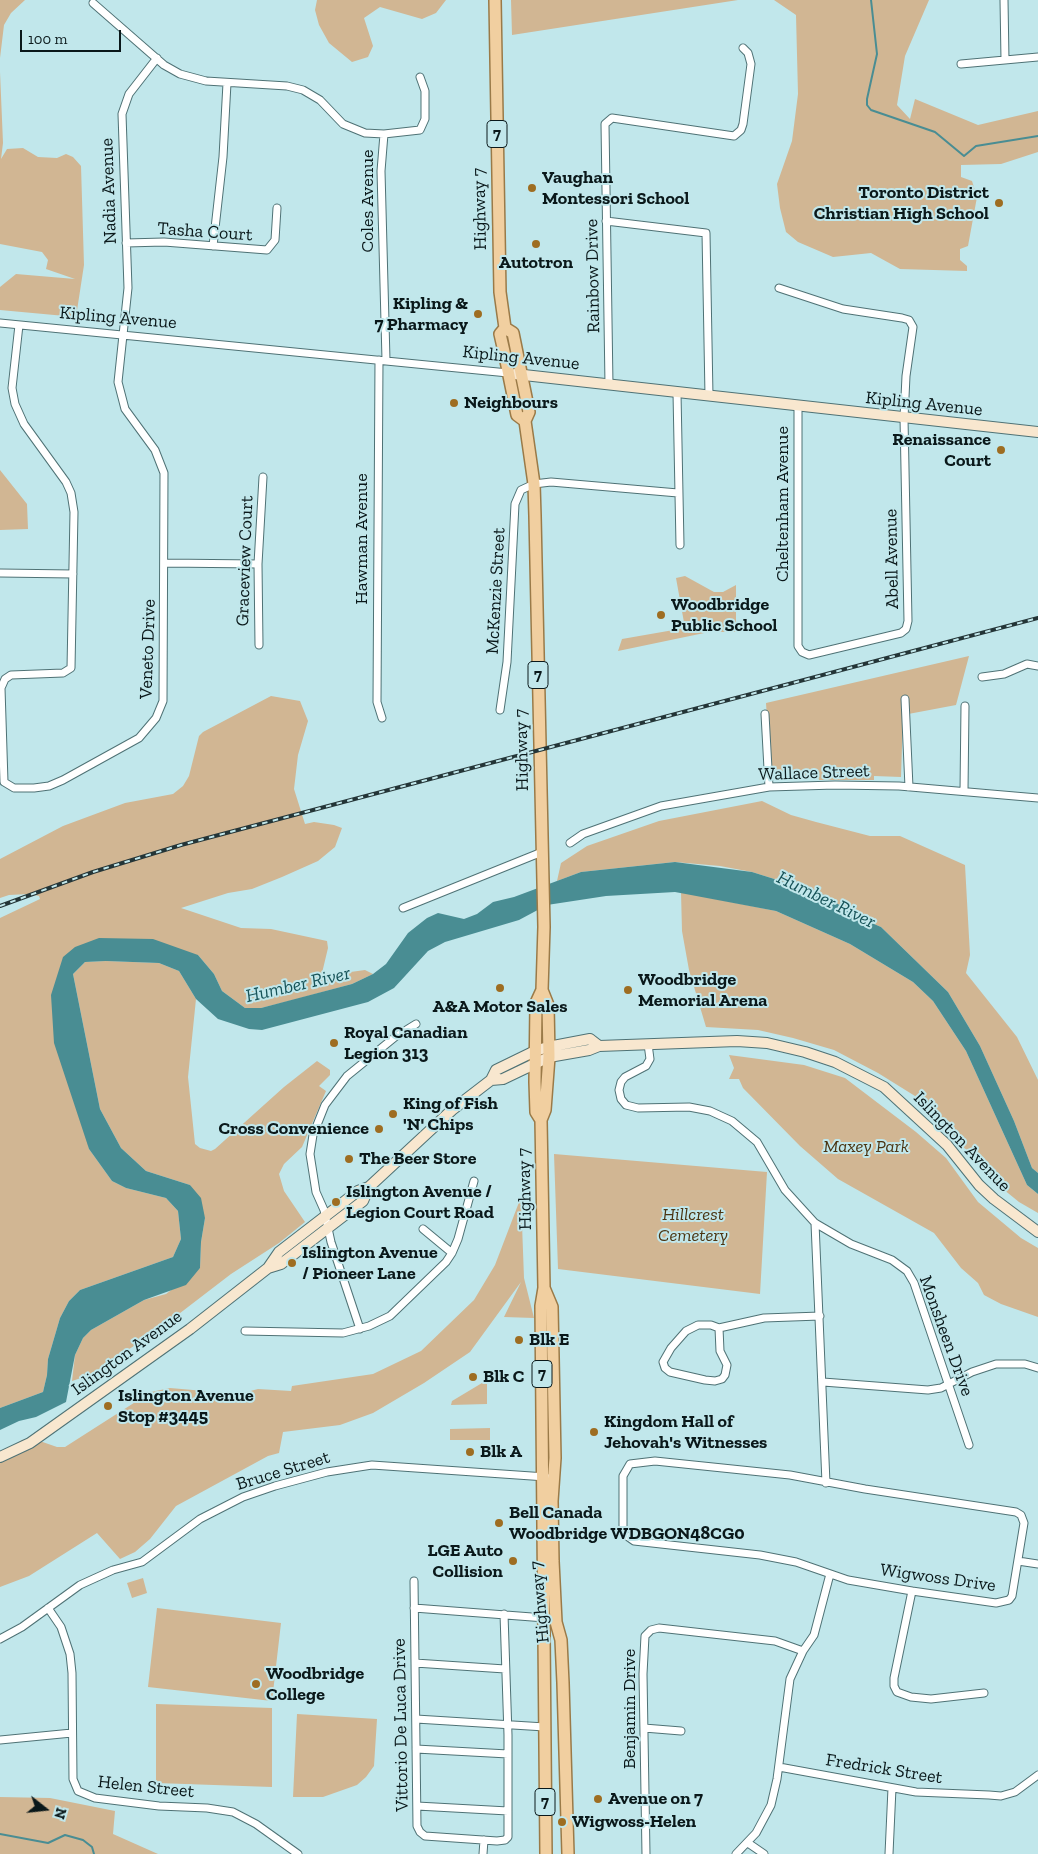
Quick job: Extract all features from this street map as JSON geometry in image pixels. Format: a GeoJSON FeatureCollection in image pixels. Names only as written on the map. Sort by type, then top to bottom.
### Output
{"type":"FeatureCollection","features":[{"type":"Feature","properties":{"kind":"main road","name":"Highway 7"},"geometry":{"type":"LineString","coordinates":[[495,0],[500,292],[506,328],[513,334],[529,412],[525,421],[534,484],[544,927],[542,990],[536,1003],[535,1057],[536,1112],[541,1120]]}},
{"type":"Feature","properties":{"kind":"main road","name":"Highway 7"},"geometry":{"type":"LineString","coordinates":[[506,328],[500,334],[517,415],[525,421]]}},
{"type":"Feature","properties":{"kind":"main road","name":"Kipling Avenue"},"geometry":{"type":"LineString","coordinates":[[508,373],[1038,432]]}},
{"type":"Feature","properties":{"kind":"main road","name":"Highway 7"},"geometry":{"type":"LineString","coordinates":[[542,990],[548,1005],[549,1052],[545,1110],[541,1120],[544,1288],[541,1306],[556,1622],[561,1640],[568,1854]]}},
{"type":"Feature","properties":{"kind":"main road","name":"Islington Avenue"},"geometry":{"type":"LineString","coordinates":[[0,1457],[30,1443],[190,1328],[268,1268],[281,1264],[327,1223],[358,1191],[369,1187],[452,1110],[491,1080],[496,1070],[549,1052],[590,1050],[599,1046],[697,1040],[767,1042],[805,1052],[855,1072],[884,1087],[918,1116],[947,1145],[979,1185],[1000,1205],[1038,1232]]}},
{"type":"Feature","properties":{"kind":"main road","name":"Highway 7"},"geometry":{"type":"LineString","coordinates":[[546,1854],[545,1618],[548,1477]]}},
{"type":"Feature","properties":{"kind":"street"},"geometry":{"type":"LineString","coordinates":[[1004,0],[1004,60]]}},
{"type":"Feature","properties":{"kind":"street"},"geometry":{"type":"LineString","coordinates":[[93,3],[172,70],[189,78],[227,83],[287,86],[303,90],[320,100],[349,127],[365,134],[384,134]]}},
{"type":"Feature","properties":{"kind":"street","name":"Rainbow Drive"},"geometry":{"type":"LineString","coordinates":[[609,385],[605,124],[612,118],[734,136],[741,130],[743,124],[751,64],[748,53],[743,48]]}},
{"type":"Feature","properties":{"kind":"street"},"geometry":{"type":"LineString","coordinates":[[961,64],[1038,56]]}},
{"type":"Feature","properties":{"kind":"street","name":"Nadia Avenue"},"geometry":{"type":"LineString","coordinates":[[123,334],[127,298],[122,114],[131,90],[157,58]]}},
{"type":"Feature","properties":{"kind":"street","name":"Coles Avenue"},"geometry":{"type":"LineString","coordinates":[[382,360],[381,171],[384,134],[416,132],[423,126],[425,119],[425,91],[420,77]]}},
{"type":"Feature","properties":{"kind":"street"},"geometry":{"type":"LineString","coordinates":[[214,246],[223,157],[227,83]]}},
{"type":"Feature","properties":{"kind":"street","name":"Tasha Court"},"geometry":{"type":"LineString","coordinates":[[126,243],[164,242],[267,250],[275,240],[277,208]]}},
{"type":"Feature","properties":{"kind":"street"},"geometry":{"type":"LineString","coordinates":[[606,221],[706,233],[709,396]]}},
{"type":"Feature","properties":{"kind":"street"},"geometry":{"type":"LineString","coordinates":[[779,288],[843,309],[909,320],[913,327],[906,376],[904,418]]}},
{"type":"Feature","properties":{"kind":"street","name":"Kipling Avenue"},"geometry":{"type":"LineString","coordinates":[[0,323],[508,373]]}},
{"type":"Feature","properties":{"kind":"street","name":"Veneto Drive"},"geometry":{"type":"LineString","coordinates":[[19,325],[13,373],[14,398],[24,424],[63,477],[71,493],[74,512],[73,574],[71,668],[63,673],[11,675],[2,683],[3,777],[10,787],[41,787],[56,783],[131,743],[151,725],[160,710],[164,692],[165,563],[163,467],[156,450],[128,414],[120,395],[118,382],[123,334]]}},
{"type":"Feature","properties":{"kind":"street","name":"Hawman Avenue"},"geometry":{"type":"LineString","coordinates":[[382,360],[377,702],[382,718]]}},
{"type":"Feature","properties":{"kind":"street"},"geometry":{"type":"LineString","coordinates":[[676,393],[680,545]]}},
{"type":"Feature","properties":{"kind":"street","name":"Cheltenham Avenue"},"geometry":{"type":"LineString","coordinates":[[798,406],[798,646],[802,652],[809,655]]}},
{"type":"Feature","properties":{"kind":"street","name":"Abell Avenue"},"geometry":{"type":"LineString","coordinates":[[809,655],[901,633],[906,629],[904,418]]}},
{"type":"Feature","properties":{"kind":"street","name":"Graceview Court"},"geometry":{"type":"LineString","coordinates":[[259,645],[258,564],[263,477]]}},
{"type":"Feature","properties":{"kind":"street"},"geometry":{"type":"LineString","coordinates":[[534,484],[551,482],[678,493]]}},
{"type":"Feature","properties":{"kind":"street","name":"McKenzie Street"},"geometry":{"type":"LineString","coordinates":[[500,710],[507,662],[515,504],[521,490],[534,484]]}},
{"type":"Feature","properties":{"kind":"street"},"geometry":{"type":"LineString","coordinates":[[165,563],[258,564]]}},
{"type":"Feature","properties":{"kind":"street"},"geometry":{"type":"LineString","coordinates":[[0,573],[73,574]]}},
{"type":"Feature","properties":{"kind":"street"},"geometry":{"type":"LineString","coordinates":[[982,677],[1004,674],[1027,664],[1038,666]]}},
{"type":"Feature","properties":{"kind":"street"},"geometry":{"type":"LineString","coordinates":[[905,699],[909,787]]}},
{"type":"Feature","properties":{"kind":"street"},"geometry":{"type":"LineString","coordinates":[[964,791],[965,706]]}},
{"type":"Feature","properties":{"kind":"street"},"geometry":{"type":"LineString","coordinates":[[765,714],[769,787]]}},
{"type":"Feature","properties":{"kind":"street","name":"Wallace Street"},"geometry":{"type":"LineString","coordinates":[[570,843],[583,834],[661,806],[769,787],[835,785],[909,787],[1038,798]]}},
{"type":"Feature","properties":{"kind":"street"},"geometry":{"type":"LineString","coordinates":[[404,908],[542,852]]}},
{"type":"Feature","properties":{"kind":"street"},"geometry":{"type":"LineString","coordinates":[[360,1329],[316,1192],[310,1154],[313,1135],[323,1110],[347,1076],[395,1037],[416,1024]]}},
{"type":"Feature","properties":{"kind":"street","name":"Monsheen Drive"},"geometry":{"type":"LineString","coordinates":[[648,1044],[650,1059],[646,1066],[625,1077],[618,1090],[621,1099],[626,1105],[638,1108],[689,1107],[710,1111],[736,1124],[757,1142],[785,1190],[815,1224],[851,1244],[892,1260],[907,1271],[914,1283],[969,1445]]}},
{"type":"Feature","properties":{"kind":"street"},"geometry":{"type":"LineString","coordinates":[[245,1331],[342,1333],[380,1322],[400,1309],[452,1253],[458,1239],[474,1181]]}},
{"type":"Feature","properties":{"kind":"street"},"geometry":{"type":"LineString","coordinates":[[815,1224],[826,1483]]}},
{"type":"Feature","properties":{"kind":"street"},"geometry":{"type":"LineString","coordinates":[[423,1229],[452,1253]]}},
{"type":"Feature","properties":{"kind":"street"},"geometry":{"type":"LineString","coordinates":[[719,1328],[720,1351],[727,1365],[722,1379],[715,1381],[705,1380],[670,1372],[665,1368],[663,1362],[671,1348],[686,1331],[698,1326],[711,1325],[719,1328],[764,1318],[820,1316]]}},
{"type":"Feature","properties":{"kind":"street"},"geometry":{"type":"LineString","coordinates":[[823,1382],[872,1385],[919,1391],[935,1389],[972,1372],[996,1364],[1025,1364],[1038,1368]]}},
{"type":"Feature","properties":{"kind":"street","name":"Wigwoss Drive"},"geometry":{"type":"LineString","coordinates":[[655,1461],[751,1470],[790,1475],[826,1483],[1016,1512],[1021,1515],[1024,1523],[1012,1596],[1003,1602],[861,1583],[796,1562],[760,1555],[634,1541],[624,1534],[623,1476],[630,1464],[637,1462],[655,1461]]}},
{"type":"Feature","properties":{"kind":"street","name":"Bruce Street"},"geometry":{"type":"LineString","coordinates":[[0,1639],[48,1608],[62,1596],[92,1579],[142,1562],[200,1519],[243,1497],[290,1481],[326,1472],[372,1465],[548,1477]]}},
{"type":"Feature","properties":{"kind":"street"},"geometry":{"type":"LineString","coordinates":[[1018,1561],[1038,1564]]}},
{"type":"Feature","properties":{"kind":"street"},"geometry":{"type":"LineString","coordinates":[[736,1854],[748,1843],[767,1816],[773,1798],[779,1767],[790,1679],[803,1650],[814,1635],[820,1619],[830,1574]]}},
{"type":"Feature","properties":{"kind":"street","name":"Vittorio De Luca Drive"},"geometry":{"type":"LineString","coordinates":[[414,1582],[417,1826],[425,1836],[484,1840],[505,1840],[508,1838],[504,1614]]}},
{"type":"Feature","properties":{"kind":"street"},"geometry":{"type":"LineString","coordinates":[[912,1591],[894,1678],[894,1686],[897,1692],[911,1697],[931,1699],[984,1693]]}},
{"type":"Feature","properties":{"kind":"street","name":"Helen Street"},"geometry":{"type":"LineString","coordinates":[[48,1608],[61,1627],[70,1654],[72,1673],[73,1779],[78,1791],[95,1798],[233,1812],[256,1824],[298,1854]]}},
{"type":"Feature","properties":{"kind":"street"},"geometry":{"type":"LineString","coordinates":[[414,1608],[545,1618]]}},
{"type":"Feature","properties":{"kind":"street","name":"Benjamin Drive"},"geometry":{"type":"LineString","coordinates":[[646,1854],[645,1636],[651,1630],[659,1628],[775,1641],[803,1650]]}},
{"type":"Feature","properties":{"kind":"street"},"geometry":{"type":"LineString","coordinates":[[415,1663],[505,1669]]}},
{"type":"Feature","properties":{"kind":"street"},"geometry":{"type":"LineString","coordinates":[[416,1719],[545,1727]]}},
{"type":"Feature","properties":{"kind":"street"},"geometry":{"type":"LineString","coordinates":[[644,1728],[681,1731]]}},
{"type":"Feature","properties":{"kind":"street"},"geometry":{"type":"LineString","coordinates":[[0,1740],[72,1734]]}},
{"type":"Feature","properties":{"kind":"street"},"geometry":{"type":"LineString","coordinates":[[416,1749],[508,1754]]}},
{"type":"Feature","properties":{"kind":"street","name":"Fredrick Street"},"geometry":{"type":"LineString","coordinates":[[779,1767],[916,1792],[1001,1796],[1022,1788],[1038,1775]]}},
{"type":"Feature","properties":{"kind":"street"},"geometry":{"type":"LineString","coordinates":[[889,1854],[892,1788]]}},
{"type":"Feature","properties":{"kind":"street"},"geometry":{"type":"LineString","coordinates":[[417,1806],[508,1811]]}},
{"type":"Feature","properties":{"kind":"street"},"geometry":{"type":"LineString","coordinates":[[483,1854],[484,1840]]}},
{"type":"Feature","properties":{"kind":"street"},"geometry":{"type":"LineString","coordinates":[[748,1843],[764,1854]]}},
{"type":"Feature","properties":{"kind":"green space"},"geometry":{"type":"Polygon","coordinates":[[[0,0],[25,0],[11,13],[4,25],[0,58],[0,0]]]}},
{"type":"Feature","properties":{"kind":"green space"},"geometry":{"type":"Polygon","coordinates":[[[317,0],[446,0],[436,13],[422,19],[380,7],[364,18],[373,46],[368,57],[352,62],[329,43],[319,25],[315,10],[317,0]]]}},
{"type":"Feature","properties":{"kind":"green space"},"geometry":{"type":"Polygon","coordinates":[[[511,0],[738,0],[512,35],[511,0]]]}},
{"type":"Feature","properties":{"kind":"green space"},"geometry":{"type":"Polygon","coordinates":[[[774,0],[929,0],[905,56],[897,105],[910,119],[915,99],[978,125],[1038,111],[1038,152],[1001,164],[961,165],[961,177],[972,181],[977,197],[968,246],[960,249],[960,260],[967,266],[967,271],[900,269],[871,253],[833,257],[798,242],[786,232],[777,184],[792,141],[798,94],[796,15],[774,0]]]}},
{"type":"Feature","properties":{"kind":"green space"},"geometry":{"type":"Polygon","coordinates":[[[0,72],[3,143],[1,159],[7,149],[23,148],[38,157],[57,158],[66,154],[73,157],[81,166],[84,265],[76,317],[0,310],[0,287],[16,274],[75,279],[46,269],[48,260],[42,252],[0,244],[0,72]]]}},
{"type":"Feature","properties":{"kind":"green space"},"geometry":{"type":"Polygon","coordinates":[[[0,470],[27,504],[28,529],[0,530],[0,470]]]}},
{"type":"Feature","properties":{"kind":"green space"},"geometry":{"type":"Polygon","coordinates":[[[685,576],[714,592],[723,592],[736,585],[736,632],[709,632],[618,651],[622,639],[685,628],[676,578],[685,576]]]}},
{"type":"Feature","properties":{"kind":"green space"},"geometry":{"type":"Polygon","coordinates":[[[969,656],[956,705],[903,715],[901,777],[874,776],[874,780],[819,780],[818,776],[771,777],[766,703],[969,656]]]}},
{"type":"Feature","properties":{"kind":"green space"},"geometry":{"type":"Polygon","coordinates":[[[271,696],[300,701],[308,721],[298,755],[294,789],[305,824],[314,822],[342,828],[335,847],[318,861],[252,889],[228,893],[181,908],[241,928],[271,929],[327,941],[328,948],[322,973],[336,974],[365,970],[373,974],[352,984],[289,1001],[261,1008],[245,1008],[222,991],[214,974],[198,955],[63,957],[89,1149],[112,1181],[126,1188],[166,1198],[178,1211],[181,1239],[173,1257],[80,1290],[69,1301],[60,1318],[48,1359],[43,1392],[0,1408],[0,918],[40,899],[39,896],[29,894],[9,895],[0,898],[0,859],[63,826],[125,803],[173,794],[183,786],[189,776],[199,736],[203,732],[271,696]]]}},
{"type":"Feature","properties":{"kind":"green space"},"geometry":{"type":"Polygon","coordinates":[[[762,801],[791,815],[870,836],[900,836],[965,865],[970,955],[966,973],[1017,1037],[1038,1080],[1038,1173],[1032,1168],[1014,1121],[980,1046],[948,992],[881,927],[860,918],[822,894],[752,872],[720,866],[675,862],[581,872],[557,881],[561,863],[587,846],[659,821],[762,801]]]}},
{"type":"Feature","properties":{"kind":"green space"},"geometry":{"type":"Polygon","coordinates":[[[681,892],[776,911],[850,944],[913,982],[933,1001],[966,1051],[1027,1185],[1038,1194],[1038,1213],[1019,1202],[987,1176],[944,1123],[915,1096],[878,1073],[834,1050],[793,1038],[758,1030],[706,1027],[689,970],[682,931],[681,892]]]}},
{"type":"Feature","properties":{"kind":"green space"},"geometry":{"type":"Polygon","coordinates":[[[85,962],[159,963],[179,971],[196,999],[188,1077],[195,1144],[200,1148],[211,1151],[215,1149],[284,1087],[317,1061],[330,1070],[330,1075],[319,1086],[326,1091],[302,1147],[284,1164],[279,1174],[284,1191],[305,1222],[279,1243],[231,1274],[158,1330],[90,1375],[72,1381],[75,1355],[83,1338],[91,1330],[144,1300],[166,1294],[200,1268],[201,1242],[205,1218],[190,1185],[146,1171],[121,1148],[100,1109],[73,974],[85,962]]]}},
{"type":"Feature","properties":{"kind":"green space","name":"Maxey Park"},"geometry":{"type":"Polygon","coordinates":[[[729,1055],[804,1065],[845,1078],[916,1132],[946,1158],[978,1202],[1021,1238],[1038,1248],[1038,1317],[1001,1304],[984,1295],[978,1283],[961,1268],[934,1233],[838,1179],[800,1146],[743,1088],[739,1079],[729,1079],[734,1068],[729,1055]]]}},
{"type":"Feature","properties":{"kind":"green space","name":"Hillcrest Cemetery"},"geometry":{"type":"Polygon","coordinates":[[[554,1154],[767,1172],[760,1294],[558,1269],[554,1154]]]}},
{"type":"Feature","properties":{"kind":"green space"},"geometry":{"type":"Polygon","coordinates":[[[521,1197],[524,1278],[534,1318],[504,1317],[521,1282],[470,1352],[424,1383],[373,1413],[340,1425],[283,1432],[279,1453],[268,1456],[176,1506],[150,1539],[135,1552],[120,1559],[97,1533],[29,1576],[0,1587],[0,1455],[22,1440],[31,1438],[57,1447],[65,1447],[151,1392],[170,1388],[239,1394],[258,1389],[291,1391],[292,1386],[373,1374],[421,1351],[474,1300],[495,1265],[521,1197]]]}},
{"type":"Feature","properties":{"kind":"green space"},"geometry":{"type":"Polygon","coordinates":[[[487,1380],[487,1404],[451,1405],[452,1401],[487,1380]]]}},
{"type":"Feature","properties":{"kind":"green space"},"geometry":{"type":"Polygon","coordinates":[[[490,1428],[490,1440],[450,1440],[450,1429],[490,1428]]]}},
{"type":"Feature","properties":{"kind":"green space"},"geometry":{"type":"Polygon","coordinates":[[[143,1578],[147,1593],[132,1598],[127,1583],[143,1578]]]}},
{"type":"Feature","properties":{"kind":"green space"},"geometry":{"type":"Polygon","coordinates":[[[157,1608],[281,1623],[272,1701],[148,1687],[157,1608]]]}},
{"type":"Feature","properties":{"kind":"green space"},"geometry":{"type":"Polygon","coordinates":[[[156,1704],[272,1708],[272,1787],[156,1783],[156,1704]]]}},
{"type":"Feature","properties":{"kind":"green space"},"geometry":{"type":"Polygon","coordinates":[[[297,1714],[377,1719],[374,1766],[366,1777],[357,1785],[323,1797],[293,1797],[297,1714]]]}},
{"type":"Feature","properties":{"kind":"green space"},"geometry":{"type":"Polygon","coordinates":[[[0,1797],[50,1798],[115,1811],[113,1834],[158,1854],[0,1854],[0,1797]]]}},
{"type":"Feature","properties":{"kind":"water","name":"Humber River"},"geometry":{"type":"Polygon","coordinates":[[[675,862],[752,872],[822,894],[860,918],[881,927],[948,992],[980,1046],[1014,1121],[1032,1168],[1038,1173],[1038,1194],[1027,1185],[966,1051],[933,1001],[913,982],[850,944],[776,911],[675,892],[606,896],[547,905],[519,920],[445,942],[428,951],[394,988],[368,1002],[262,1030],[249,1029],[218,1019],[196,999],[179,971],[159,963],[85,962],[73,974],[100,1109],[121,1148],[146,1171],[190,1185],[201,1198],[205,1218],[201,1242],[200,1268],[186,1285],[144,1300],[91,1330],[83,1338],[75,1355],[66,1402],[36,1417],[19,1421],[0,1430],[0,1408],[43,1392],[48,1359],[60,1318],[69,1301],[80,1290],[173,1257],[181,1239],[178,1211],[166,1198],[126,1188],[112,1181],[89,1149],[54,1043],[51,995],[63,957],[75,947],[99,938],[153,939],[198,955],[214,974],[222,991],[245,1008],[261,1008],[352,984],[373,974],[386,964],[408,933],[427,918],[438,913],[464,919],[477,914],[493,902],[514,897],[581,872],[675,862]]]}},
{"type":"Feature","properties":{"kind":"waterway"},"geometry":{"type":"LineString","coordinates":[[871,0],[877,54],[867,99],[867,105],[871,110],[935,132],[964,156],[976,146],[1038,136]]}},
{"type":"Feature","properties":{"kind":"waterway"},"geometry":{"type":"LineString","coordinates":[[0,1834],[48,1843],[65,1835],[83,1840],[92,1847],[94,1854]]}},
{"type":"Feature","properties":{"kind":"railway"},"geometry":{"type":"LineString","coordinates":[[0,906],[93,872],[181,845],[1038,618]]}},
{"type":"Feature","properties":{"kind":"place","name":"Vaughan Montessori School"},"geometry":{"type":"Point","coordinates":[532,188]}},
{"type":"Feature","properties":{"kind":"place","name":"Toronto District Christian High School"},"geometry":{"type":"Point","coordinates":[999,203]}},
{"type":"Feature","properties":{"kind":"place","name":"Autotron"},"geometry":{"type":"Point","coordinates":[536,244]}},
{"type":"Feature","properties":{"kind":"place","name":"Kipling & 7 Pharmacy"},"geometry":{"type":"Point","coordinates":[478,314]}},
{"type":"Feature","properties":{"kind":"place","name":"Neighbours"},"geometry":{"type":"Point","coordinates":[454,403]}},
{"type":"Feature","properties":{"kind":"place","name":"Renaissance Court"},"geometry":{"type":"Point","coordinates":[1001,450]}},
{"type":"Feature","properties":{"kind":"place","name":"Woodbridge Public School"},"geometry":{"type":"Point","coordinates":[661,615]}},
{"type":"Feature","properties":{"kind":"place","name":"A&A Motor Sales"},"geometry":{"type":"Point","coordinates":[500,988]}},
{"type":"Feature","properties":{"kind":"place","name":"Woodbridge Memorial Arena"},"geometry":{"type":"Point","coordinates":[628,990]}},
{"type":"Feature","properties":{"kind":"place","name":"Royal Canadian Legion 313"},"geometry":{"type":"Point","coordinates":[334,1043]}},
{"type":"Feature","properties":{"kind":"place","name":"King of Fish 'N' Chips"},"geometry":{"type":"Point","coordinates":[393,1114]}},
{"type":"Feature","properties":{"kind":"place","name":"Cross Convenience"},"geometry":{"type":"Point","coordinates":[379,1129]}},
{"type":"Feature","properties":{"kind":"place","name":"The Beer Store"},"geometry":{"type":"Point","coordinates":[349,1159]}},
{"type":"Feature","properties":{"kind":"place","name":"Islington Avenue / Legion Court Road"},"geometry":{"type":"Point","coordinates":[336,1202]}},
{"type":"Feature","properties":{"kind":"place","name":"Islington Avenue / Pioneer Lane"},"geometry":{"type":"Point","coordinates":[292,1263]}},
{"type":"Feature","properties":{"kind":"place","name":"Blk E"},"geometry":{"type":"Point","coordinates":[519,1340]}},
{"type":"Feature","properties":{"kind":"place","name":"Blk C"},"geometry":{"type":"Point","coordinates":[473,1377]}},
{"type":"Feature","properties":{"kind":"place","name":"Islington Avenue Stop #3445"},"geometry":{"type":"Point","coordinates":[108,1406]}},
{"type":"Feature","properties":{"kind":"place","name":"Kingdom Hall of Jehovah's Witnesses"},"geometry":{"type":"Point","coordinates":[594,1432]}},
{"type":"Feature","properties":{"kind":"place","name":"Blk A"},"geometry":{"type":"Point","coordinates":[470,1452]}},
{"type":"Feature","properties":{"kind":"place","name":"Bell Canada Woodbridge WDBGON48CG0"},"geometry":{"type":"Point","coordinates":[499,1523]}},
{"type":"Feature","properties":{"kind":"place","name":"LGE Auto Collision"},"geometry":{"type":"Point","coordinates":[513,1561]}},
{"type":"Feature","properties":{"kind":"place","name":"Woodbridge College"},"geometry":{"type":"Point","coordinates":[256,1684]}},
{"type":"Feature","properties":{"kind":"place","name":"Avenue on 7"},"geometry":{"type":"Point","coordinates":[598,1799]}},
{"type":"Feature","properties":{"kind":"place","name":"Wigwoss-Helen"},"geometry":{"type":"Point","coordinates":[562,1822]}}]}
